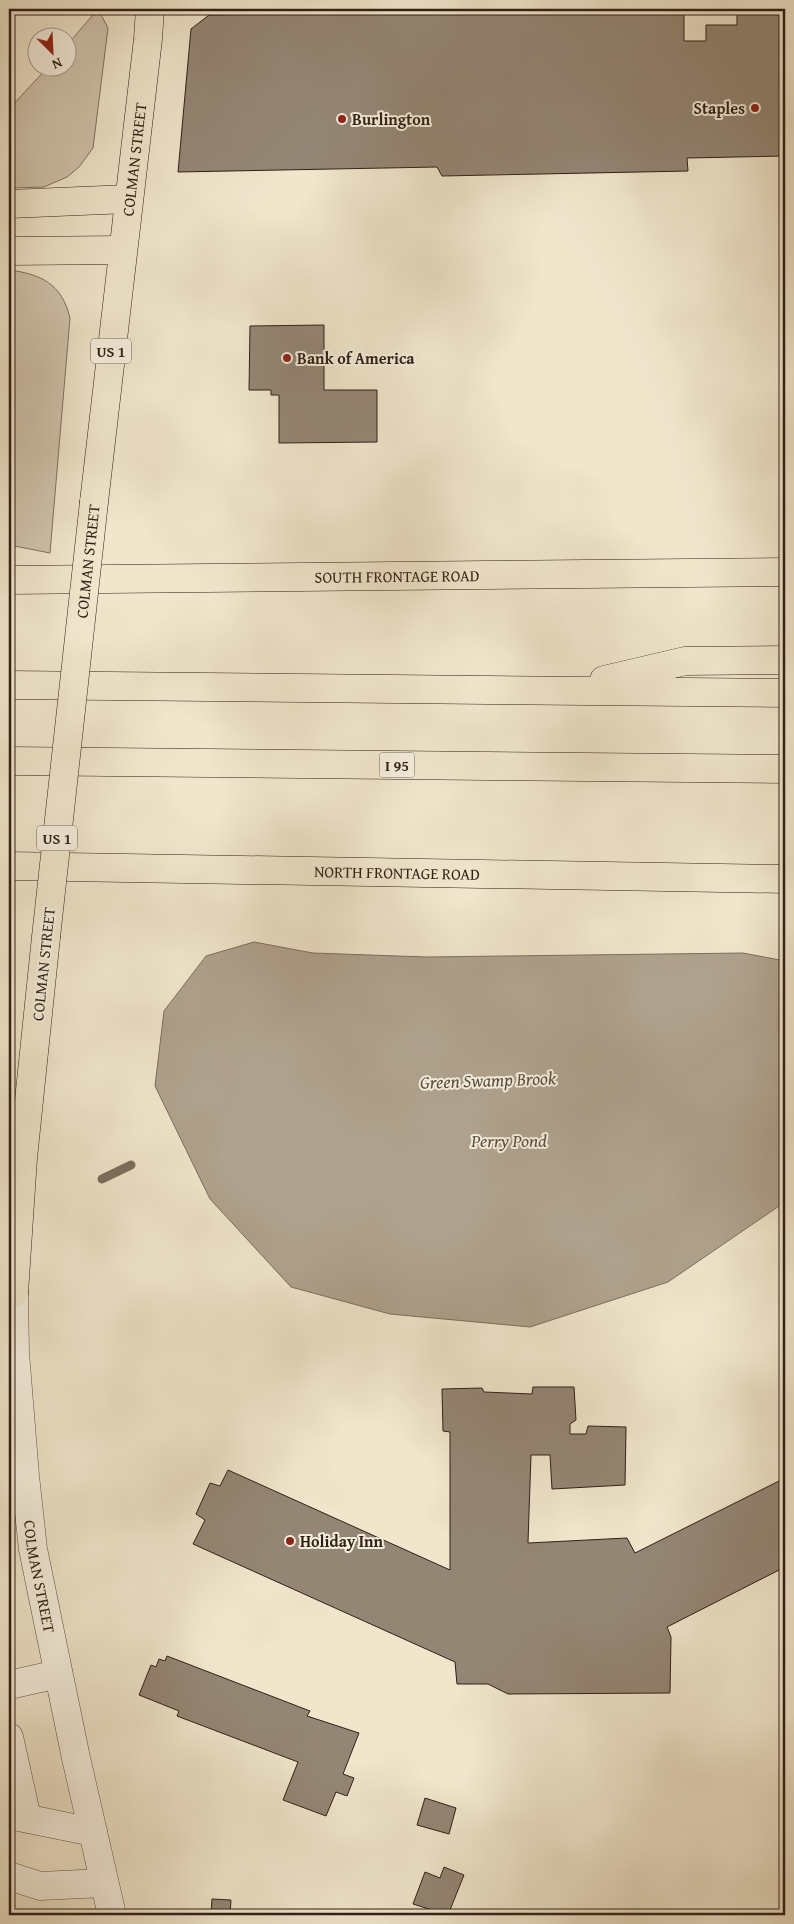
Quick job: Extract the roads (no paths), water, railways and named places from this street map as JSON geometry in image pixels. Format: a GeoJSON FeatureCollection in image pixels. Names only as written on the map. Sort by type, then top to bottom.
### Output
{"type":"FeatureCollection","features":[{"type":"Feature","properties":{"kind":"main road","name":"COLMAN STREET"},"geometry":{"type":"LineString","coordinates":[[12,1293],[23,1158],[46,937],[150,9]]}},
{"type":"Feature","properties":{"kind":"main road"},"geometry":{"type":"LineString","coordinates":[[9,204],[128,199]]}},
{"type":"Feature","properties":{"kind":"main road"},"geometry":{"type":"LineString","coordinates":[[9,251],[122,250]]}},
{"type":"Feature","properties":{"kind":"main road"},"geometry":{"type":"LineString","coordinates":[[9,563],[230,578]]}},
{"type":"Feature","properties":{"kind":"main road","name":"SOUTH FRONTAGE ROAD"},"geometry":{"type":"LineString","coordinates":[[9,580],[785,572]]}},
{"type":"Feature","properties":{"kind":"main road"},"geometry":{"type":"LineString","coordinates":[[560,690],[685,661],[785,660]]}},
{"type":"Feature","properties":{"kind":"main road"},"geometry":{"type":"LineString","coordinates":[[9,685],[785,693]]}},
{"type":"Feature","properties":{"kind":"main road","name":"I 95"},"geometry":{"type":"LineString","coordinates":[[9,761],[785,769]]}},
{"type":"Feature","properties":{"kind":"main road","name":"NORTH FRONTAGE ROAD"},"geometry":{"type":"LineString","coordinates":[[9,866],[785,879]]}},
{"type":"Feature","properties":{"kind":"street","name":"COLMAN STREET"},"geometry":{"type":"LineString","coordinates":[[12,1293],[15,1353],[30,1523],[58,1674],[112,1915]]}},
{"type":"Feature","properties":{"kind":"street"},"geometry":{"type":"LineString","coordinates":[[9,1540],[30,1523]]}},
{"type":"Feature","properties":{"kind":"street"},"geometry":{"type":"LineString","coordinates":[[9,1685],[58,1674]]}},
{"type":"Feature","properties":{"kind":"street"},"geometry":{"type":"LineString","coordinates":[[9,1737],[18,1816],[93,1832]]}},
{"type":"Feature","properties":{"kind":"street"},"geometry":{"type":"LineString","coordinates":[[9,1876],[40,1886],[104,1883]]}},
{"type":"Feature","properties":{"kind":"water","name":"Perry Pond"},"geometry":{"type":"Polygon","coordinates":[[[254,942],[313,953],[427,957],[743,953],[785,961],[785,1202],[668,1282],[530,1327],[390,1314],[291,1287],[210,1199],[155,1086],[164,1011],[206,956],[254,942]]]}},
{"type":"Feature","properties":{"kind":"waterway","name":"Green Swamp Brook"},"geometry":{"type":"LineString","coordinates":[[102,1179],[131,1165]]}},
{"type":"Feature","properties":{"kind":"place","name":"Staples"},"geometry":{"type":"Point","coordinates":[755,108]}},
{"type":"Feature","properties":{"kind":"place","name":"Burlington"},"geometry":{"type":"Point","coordinates":[342,119]}},
{"type":"Feature","properties":{"kind":"place","name":"Bank of America"},"geometry":{"type":"Point","coordinates":[287,358]}},
{"type":"Feature","properties":{"kind":"place","name":"Holiday Inn"},"geometry":{"type":"Point","coordinates":[290,1541]}}]}
